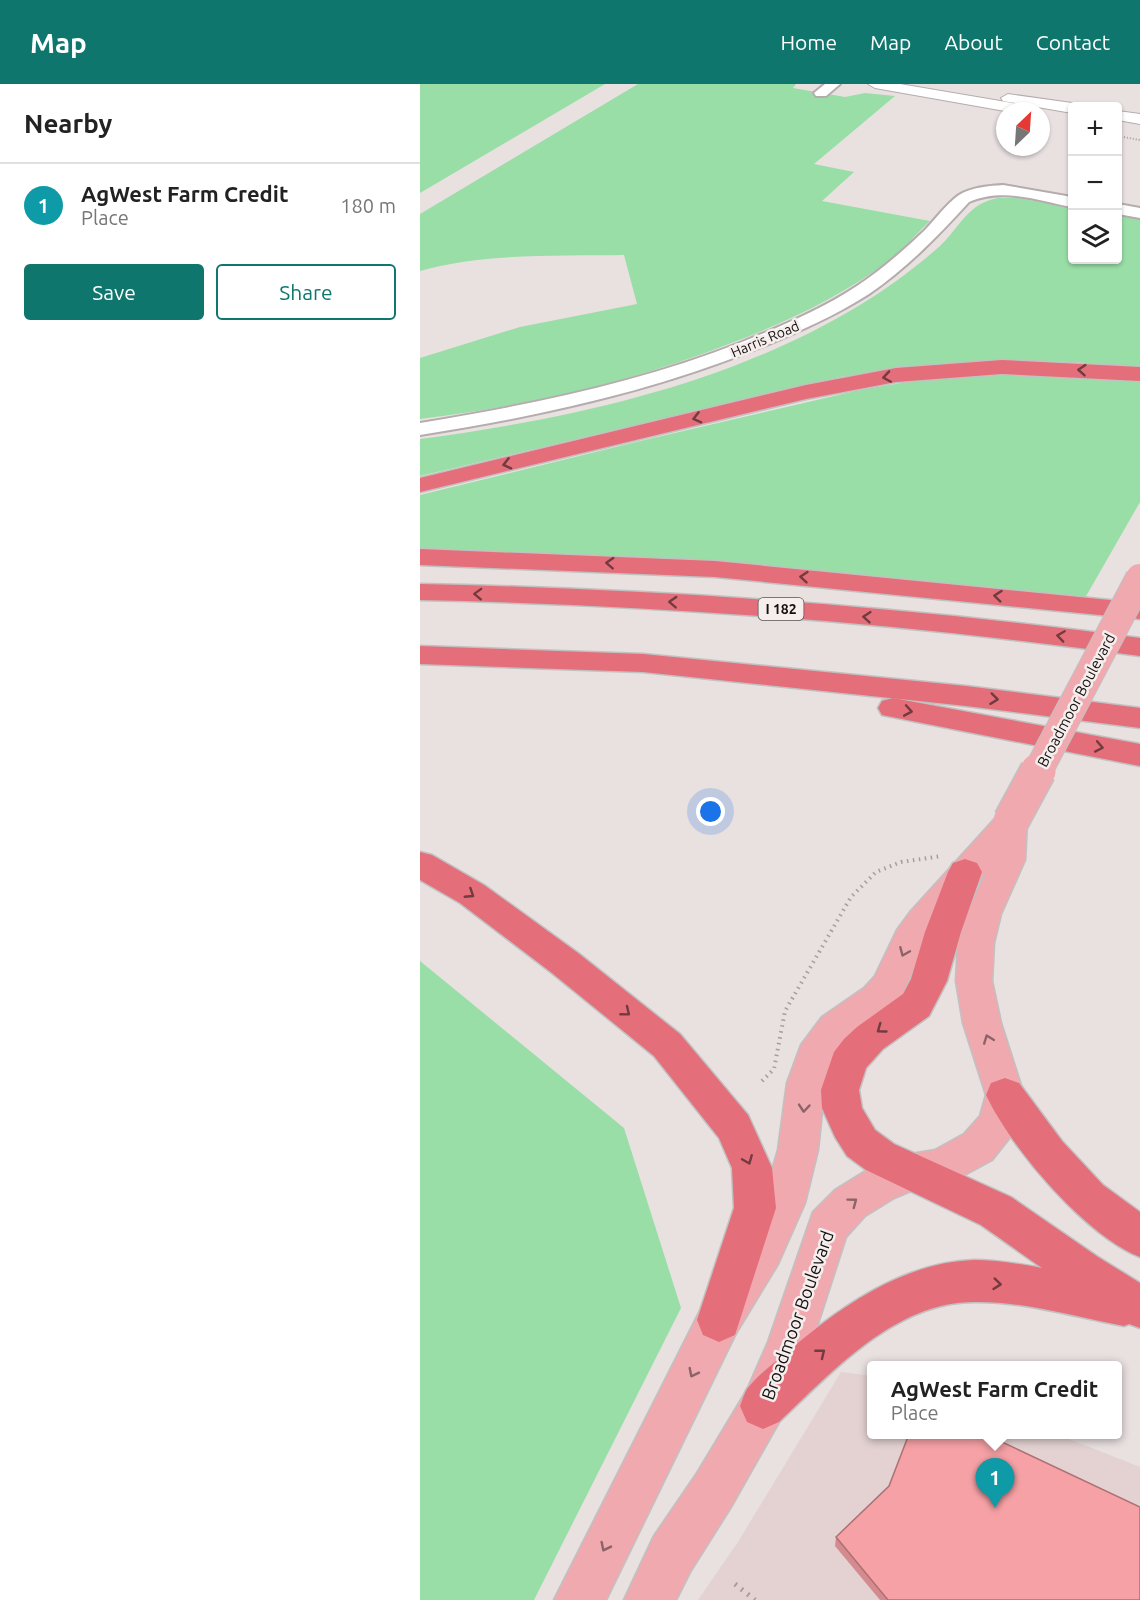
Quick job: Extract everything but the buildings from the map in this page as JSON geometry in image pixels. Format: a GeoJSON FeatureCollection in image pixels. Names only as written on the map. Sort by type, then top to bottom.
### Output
{"type":"FeatureCollection","features":[{"type":"Feature","properties":{"kind":"highway"},"geometry":{"type":"LineString","coordinates":[[420,485],[806,392],[896,375],[1002,367],[1140,374]]}},
{"type":"Feature","properties":{"kind":"highway"},"geometry":{"type":"LineString","coordinates":[[420,557],[568,561],[714,569],[892,584],[1140,611]]}},
{"type":"Feature","properties":{"kind":"highway","name":"I 182"},"geometry":{"type":"LineString","coordinates":[[420,592],[568,597],[817,612],[1045,633],[1140,647]]}},
{"type":"Feature","properties":{"kind":"highway"},"geometry":{"type":"LineString","coordinates":[[420,655],[643,663],[966,696],[1140,718]]}},
{"type":"Feature","properties":{"kind":"highway"},"geometry":{"type":"LineString","coordinates":[[643,663],[1140,755]]}},
{"type":"Feature","properties":{"kind":"highway"},"geometry":{"type":"LineString","coordinates":[[958,863],[943,932],[928,981],[916,1005],[857,1050],[848,1063],[840,1090],[842,1108],[849,1125],[861,1143],[880,1157],[996,1211],[1083,1272],[1140,1307]]}},
{"type":"Feature","properties":{"kind":"highway"},"geometry":{"type":"LineString","coordinates":[[420,864],[481,901],[565,963],[667,1045],[734,1127],[752,1168],[755,1208],[719,1320]]}},
{"type":"Feature","properties":{"kind":"highway"},"geometry":{"type":"LineString","coordinates":[[1005,1095],[1048,1154],[1088,1198],[1140,1237]]}},
{"type":"Feature","properties":{"kind":"highway"},"geometry":{"type":"LineString","coordinates":[[763,1406],[809,1363],[849,1331],[892,1303],[933,1288],[972,1281],[1040,1288],[1140,1307]]}},
{"type":"Feature","properties":{"kind":"main road"},"geometry":{"type":"LineString","coordinates":[[875,84],[996,105]]}},
{"type":"Feature","properties":{"kind":"main road"},"geometry":{"type":"LineString","coordinates":[[920,84],[1068,107]]}},
{"type":"Feature","properties":{"kind":"main road"},"geometry":{"type":"LineString","coordinates":[[1050,115],[1068,118]]}},
{"type":"Feature","properties":{"kind":"main road"},"geometry":{"type":"LineString","coordinates":[[1122,117],[1140,119]]}},
{"type":"Feature","properties":{"kind":"main road"},"geometry":{"type":"LineString","coordinates":[[1122,128],[1140,130]]}},
{"type":"Feature","properties":{"kind":"main road","name":"Broadmoor Boulevard"},"geometry":{"type":"LineString","coordinates":[[649,1600],[672,1554],[714,1490],[763,1406],[789,1345],[828,1226],[850,1203],[879,1185],[911,1172],[941,1167],[978,1147],[997,1124],[1005,1095],[982,1023],[974,981],[976,943],[984,914],[1008,860],[1011,821],[1140,578]]}},
{"type":"Feature","properties":{"kind":"main road","name":"Broadmoor Boulevard"},"geometry":{"type":"LineString","coordinates":[[579,1600],[719,1320],[763,1250],[784,1203],[798,1150],[806,1083],[813,1056],[835,1028],[878,999],[889,985],[909,940],[958,863],[1011,821]]}},
{"type":"Feature","properties":{"kind":"street"},"geometry":{"type":"LineString","coordinates":[[821,93],[833,84]]}},
{"type":"Feature","properties":{"kind":"street","name":"Harris Road"},"geometry":{"type":"LineString","coordinates":[[420,429],[514,414],[609,392],[702,364],[774,336],[841,303],[874,283],[912,252],[964,199],[973,193],[1001,190],[1068,201]]}},
{"type":"Feature","properties":{"kind":"street"},"geometry":{"type":"LineString","coordinates":[[1122,210],[1140,213]]}},
{"type":"Feature","properties":{"kind":"path"},"geometry":{"type":"LineString","coordinates":[[1122,137],[1140,140]]}},
{"type":"Feature","properties":{"kind":"path"},"geometry":{"type":"LineString","coordinates":[[762,1082],[774,1069],[784,1011],[851,897],[876,872],[902,862],[958,863]]}},
{"type":"Feature","properties":{"kind":"path"},"geometry":{"type":"LineString","coordinates":[[735,1584],[755,1600]]}},
{"type":"Feature","properties":{"kind":"shaded area"},"geometry":{"type":"Polygon","coordinates":[[[841,1372],[867,1375],[867,1439],[1069,1439],[1140,1467],[1140,1600],[698,1600],[738,1542],[841,1372]]]}},
{"type":"Feature","properties":{"kind":"green space"},"geometry":{"type":"Polygon","coordinates":[[[420,84],[605,84],[420,193],[420,84]]]}},
{"type":"Feature","properties":{"kind":"green space"},"geometry":{"type":"Polygon","coordinates":[[[638,84],[796,84],[793,88],[845,97],[865,93],[895,96],[814,164],[854,172],[822,201],[930,221],[896,255],[835,296],[734,342],[695,357],[579,391],[501,407],[420,419],[420,358],[520,327],[637,304],[624,255],[495,258],[444,265],[420,271],[420,214],[638,84]]]}},
{"type":"Feature","properties":{"kind":"green space"},"geometry":{"type":"Polygon","coordinates":[[[998,198],[1018,198],[1068,206],[1068,264],[1122,264],[1122,215],[1140,218],[1140,367],[1072,362],[989,361],[917,366],[840,377],[420,476],[420,439],[534,421],[647,394],[757,357],[809,333],[891,285],[940,246],[972,210],[998,198]]]}},
{"type":"Feature","properties":{"kind":"green space"},"geometry":{"type":"Polygon","coordinates":[[[1039,373],[1140,380],[1140,502],[1085,598],[856,574],[613,559],[420,554],[420,495],[864,389],[921,380],[1039,373]]]}},
{"type":"Feature","properties":{"kind":"green space"},"geometry":{"type":"Polygon","coordinates":[[[420,961],[624,1128],[681,1308],[534,1600],[420,1600],[420,961]]]}},
{"type":"Feature","properties":{"kind":"place","name":"AgWest Farm Credit"},"geometry":{"type":"Point","coordinates":[995,1508]}}]}
